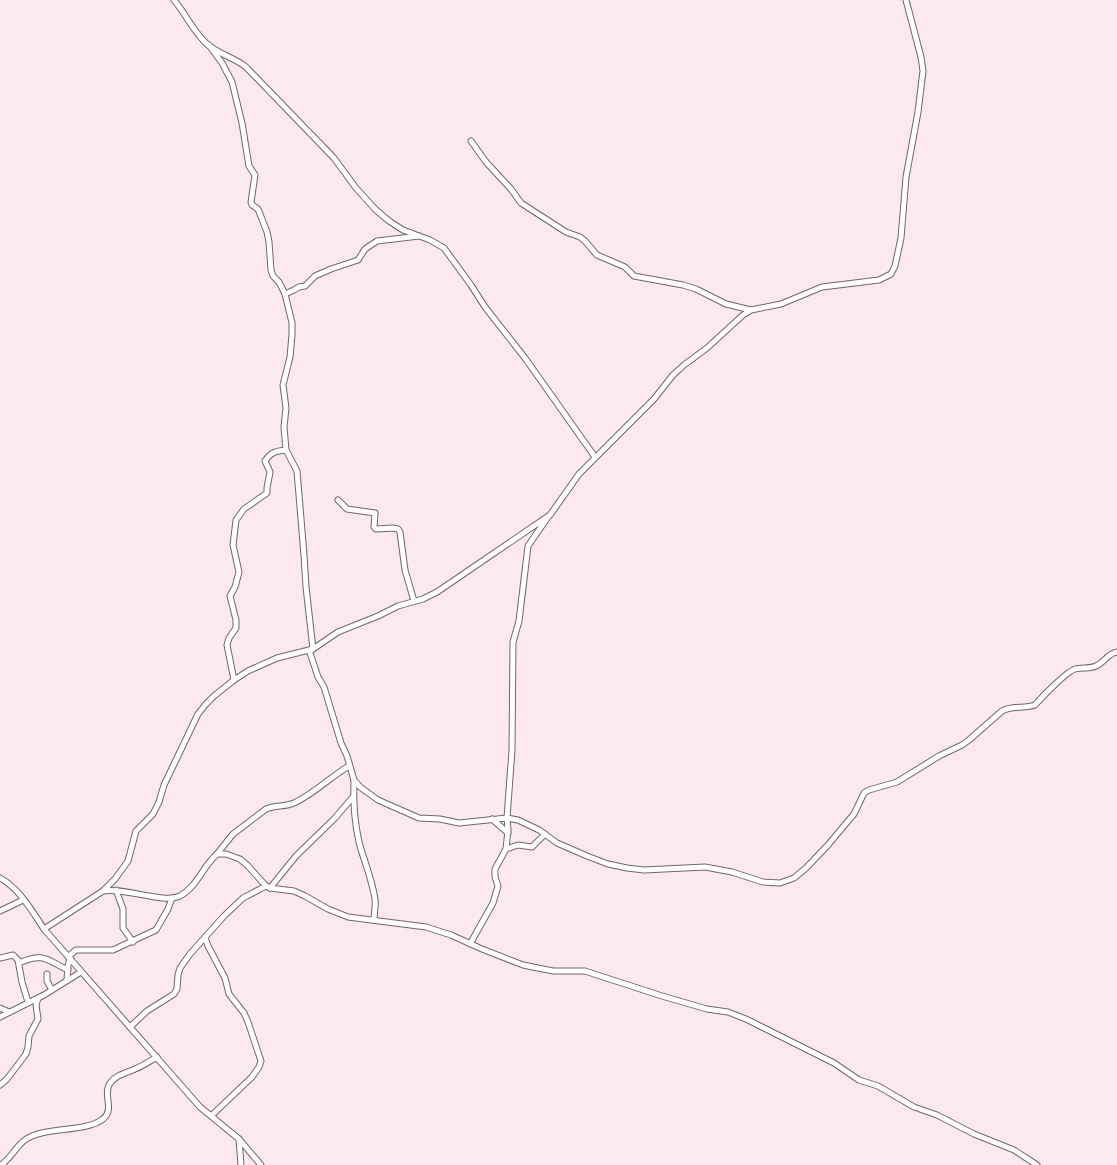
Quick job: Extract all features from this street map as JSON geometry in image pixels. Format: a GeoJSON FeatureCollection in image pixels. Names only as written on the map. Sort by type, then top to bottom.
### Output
{"type":"FeatureCollection","features":[{"type":"Feature","properties":{"kind":"street"},"geometry":{"type":"LineString","coordinates":[[174,0],[227,70],[234,88],[242,123],[249,166],[255,175],[252,205],[258,209],[268,237],[273,276],[279,282],[285,294],[292,324],[290,357],[283,385],[286,408],[284,424],[286,450],[297,471],[311,650],[318,677],[324,688],[340,743],[347,756],[354,780],[353,797],[359,842],[368,868],[375,900],[374,920]]}},
{"type":"Feature","properties":{"kind":"street"},"geometry":{"type":"LineString","coordinates":[[470,944],[493,903],[498,886],[495,877],[495,869],[506,849],[513,726],[513,642],[519,621],[528,546],[575,479],[595,457],[654,399],[684,364],[707,348],[742,316],[751,310],[782,304],[822,287],[879,280],[888,277],[893,271],[902,238],[905,183],[918,112],[923,71],[921,57],[906,0]]}},
{"type":"Feature","properties":{"kind":"street"},"geometry":{"type":"LineString","coordinates":[[209,45],[239,62],[258,78],[334,158],[356,188],[376,210],[403,230],[436,243],[444,248],[485,307],[525,358],[595,457]]}},
{"type":"Feature","properties":{"kind":"street"},"geometry":{"type":"LineString","coordinates":[[471,141],[486,162],[521,202],[566,232],[580,237],[597,255],[625,267],[634,276],[683,285],[696,289],[726,304],[751,310]]}},
{"type":"Feature","properties":{"kind":"street"},"geometry":{"type":"LineString","coordinates":[[285,294],[298,287],[305,286],[315,276],[358,260],[365,249],[377,241],[420,236]]}},
{"type":"Feature","properties":{"kind":"street"},"geometry":{"type":"LineString","coordinates":[[234,680],[227,645],[229,638],[236,628],[236,620],[230,596],[235,587],[239,572],[233,545],[236,520],[244,509],[267,493],[266,488],[270,472],[265,461],[272,453],[286,450]]}},
{"type":"Feature","properties":{"kind":"street"},"geometry":{"type":"LineString","coordinates":[[338,500],[347,509],[375,513],[374,527],[376,529],[398,529],[400,532],[405,570],[414,601]]}},
{"type":"Feature","properties":{"kind":"street"},"geometry":{"type":"LineString","coordinates":[[44,929],[103,891],[115,879],[128,861],[136,831],[153,814],[159,802],[164,785],[198,714],[210,700],[234,680],[277,658],[311,650],[338,632],[378,616],[398,606],[423,599],[437,592],[550,515]]}},
{"type":"Feature","properties":{"kind":"street"},"geometry":{"type":"LineString","coordinates":[[354,780],[366,792],[378,800],[419,818],[440,819],[459,823],[507,818],[518,820],[545,834],[557,843],[590,858],[627,868],[644,870],[705,867],[732,872],[763,882],[787,881],[794,878],[806,868],[828,845],[854,814],[864,793],[869,790],[897,782],[939,756],[962,745],[1008,708],[1029,707],[1035,705],[1070,671],[1098,666],[1109,655],[1117,652]]}},
{"type":"Feature","properties":{"kind":"street"},"geometry":{"type":"LineString","coordinates":[[103,891],[116,890],[172,898],[180,896],[191,886],[232,834],[271,806],[294,803],[312,793],[337,773],[349,766]]}},
{"type":"Feature","properties":{"kind":"street"},"geometry":{"type":"LineString","coordinates":[[130,1027],[147,1010],[176,992],[180,968],[205,937],[243,898],[268,887],[296,856],[335,818],[353,797]]}},
{"type":"Feature","properties":{"kind":"street"},"geometry":{"type":"LineString","coordinates":[[492,819],[508,833]]}},
{"type":"Feature","properties":{"kind":"street"},"geometry":{"type":"LineString","coordinates":[[506,849],[518,845],[532,847],[545,834]]}},
{"type":"Feature","properties":{"kind":"street"},"geometry":{"type":"LineString","coordinates":[[217,854],[226,854],[240,859],[268,887],[294,891],[328,909],[348,917],[438,930],[523,965],[553,971],[585,971],[667,998],[707,1009],[728,1012],[746,1019],[834,1063],[859,1080],[878,1086],[914,1107],[937,1115],[974,1134],[1014,1150],[1037,1165]]}},
{"type":"Feature","properties":{"kind":"street"},"geometry":{"type":"LineString","coordinates":[[0,878],[8,883],[24,900],[44,929],[200,1107],[239,1139],[261,1165]]}},
{"type":"Feature","properties":{"kind":"street"},"geometry":{"type":"LineString","coordinates":[[116,890],[123,909],[123,928],[133,942]]}},
{"type":"Feature","properties":{"kind":"street"},"geometry":{"type":"LineString","coordinates":[[67,980],[69,957],[76,950],[112,950],[133,942],[156,930],[168,909],[172,898]]}},
{"type":"Feature","properties":{"kind":"street"},"geometry":{"type":"LineString","coordinates":[[0,911],[24,900]]}},
{"type":"Feature","properties":{"kind":"street"},"geometry":{"type":"LineString","coordinates":[[205,937],[208,946],[225,978],[229,994],[242,1010],[248,1022],[261,1061],[252,1077],[211,1116]]}},
{"type":"Feature","properties":{"kind":"street"},"geometry":{"type":"LineString","coordinates":[[0,958],[13,955],[16,957],[19,963],[22,982],[28,1002]]}},
{"type":"Feature","properties":{"kind":"street"},"geometry":{"type":"LineString","coordinates":[[19,963],[30,959],[45,958],[68,970]]}},
{"type":"Feature","properties":{"kind":"street"},"geometry":{"type":"LineString","coordinates":[[0,1016],[38,998],[81,972]]}},
{"type":"Feature","properties":{"kind":"street"},"geometry":{"type":"LineString","coordinates":[[47,974],[52,990]]}},
{"type":"Feature","properties":{"kind":"street"},"geometry":{"type":"LineString","coordinates":[[0,1085],[7,1079],[26,1054],[29,1036],[38,1019],[36,1008],[38,998]]}},
{"type":"Feature","properties":{"kind":"street"},"geometry":{"type":"LineString","coordinates":[[0,1008],[9,1012]]}},
{"type":"Feature","properties":{"kind":"street"},"geometry":{"type":"LineString","coordinates":[[1,1165],[10,1159],[21,1142],[30,1136],[91,1126],[104,1118],[110,1107],[107,1092],[108,1085],[116,1077],[138,1068],[157,1057]]}},
{"type":"Feature","properties":{"kind":"street"},"geometry":{"type":"LineString","coordinates":[[239,1139],[241,1165]]}}]}
